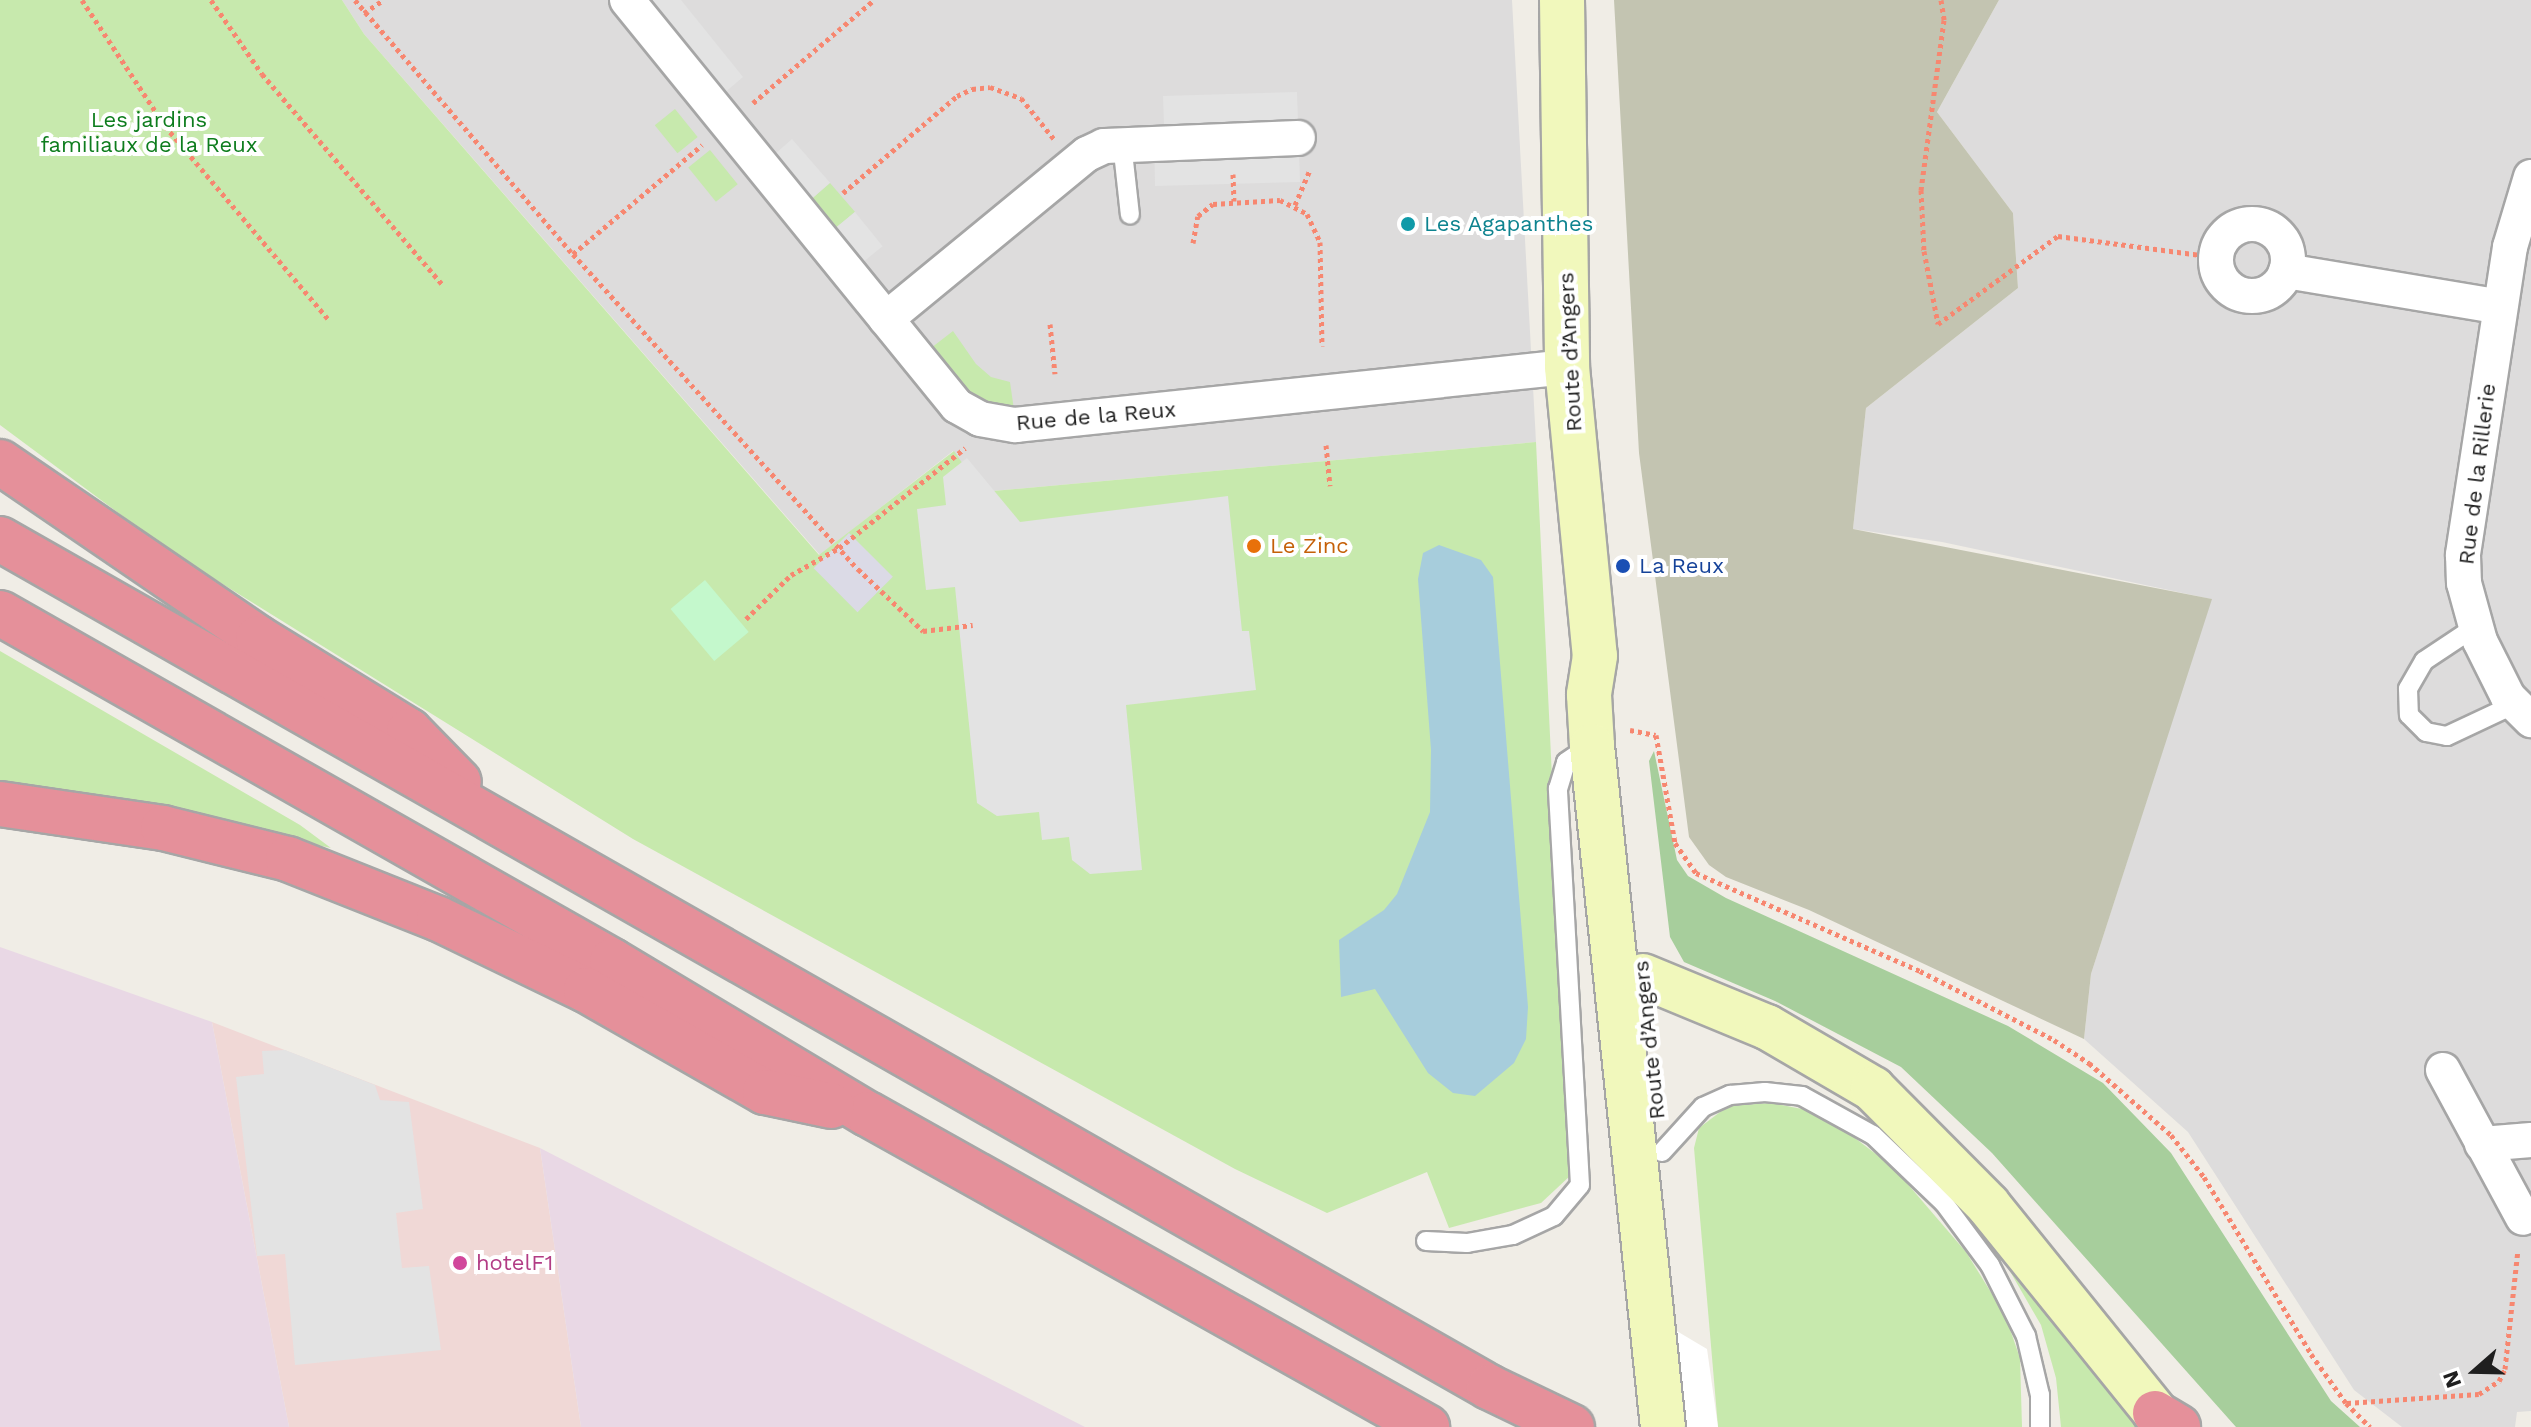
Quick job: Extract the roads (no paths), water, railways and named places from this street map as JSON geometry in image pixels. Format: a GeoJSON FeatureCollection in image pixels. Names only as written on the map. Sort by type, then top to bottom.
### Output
{"type":"FeatureCollection","features":[{"type":"Feature","properties":{"kind":"highway"},"geometry":{"type":"LineString","coordinates":[[0,462],[245,629],[409,731],[494,818]]}},
{"type":"Feature","properties":{"kind":"highway"},"geometry":{"type":"LineString","coordinates":[[0,539],[1489,1387],[1572,1427]]}},
{"type":"Feature","properties":{"kind":"highway"},"geometry":{"type":"LineString","coordinates":[[0,613],[612,961],[868,1114],[1427,1427]]}},
{"type":"Feature","properties":{"kind":"highway"},"geometry":{"type":"LineString","coordinates":[[0,804],[163,828],[288,859],[439,919],[586,990],[765,1092],[868,1114]]}},
{"type":"Feature","properties":{"kind":"street","name":"Rue de la Reux"},"geometry":{"type":"LineString","coordinates":[[627,0],[957,406],[980,419],[1015,425],[1567,367]]}},
{"type":"Feature","properties":{"kind":"street","name":"Route d’Angers"},"geometry":{"type":"LineString","coordinates":[[1562,0],[1567,367],[1595,656],[1589,695],[1603,736],[1643,976],[1662,1152],[1663,1427]]}},
{"type":"Feature","properties":{"kind":"street"},"geometry":{"type":"LineString","coordinates":[[886,319],[1087,154],[1122,143],[1298,138]]}},
{"type":"Feature","properties":{"kind":"street","name":"Rue de la Rillerie"},"geometry":{"type":"LineString","coordinates":[[2523,712],[2475,627],[2464,583],[2463,555],[2510,247],[2531,177]]}},
{"type":"Feature","properties":{"kind":"street"},"geometry":{"type":"LineString","coordinates":[[2259,224],[2285,245],[2286,271],[2270,291],[2246,295],[2224,282],[2216,257],[2226,234],[2242,225],[2259,224]]}},
{"type":"Feature","properties":{"kind":"street"},"geometry":{"type":"LineString","coordinates":[[2286,271],[2500,307]]}},
{"type":"Feature","properties":{"kind":"street","name":"Route d’Angers"},"geometry":{"type":"LineString","coordinates":[[1603,736],[1663,1326],[1687,1427]]}},
{"type":"Feature","properties":{"kind":"street"},"geometry":{"type":"LineString","coordinates":[[1643,976],[1767,1027],[1873,1089],[1988,1205],[2166,1422]]}},
{"type":"Feature","properties":{"kind":"street"},"geometry":{"type":"LineString","coordinates":[[2443,1070],[2523,1218]]}},
{"type":"Feature","properties":{"kind":"street"},"geometry":{"type":"LineString","coordinates":[[2482,1144],[2531,1140]]}},
{"type":"Feature","properties":{"kind":"lane"},"geometry":{"type":"LineString","coordinates":[[1122,143],[1130,215]]}},
{"type":"Feature","properties":{"kind":"lane"},"geometry":{"type":"LineString","coordinates":[[2475,627],[2424,661],[2408,689],[2409,715],[2426,732],[2447,736],[2523,712]]}},
{"type":"Feature","properties":{"kind":"lane"},"geometry":{"type":"LineString","coordinates":[[1426,1241],[1467,1243],[1513,1235],[1554,1216],[1580,1185],[1558,789],[1566,762],[1603,736]]}},
{"type":"Feature","properties":{"kind":"lane"},"geometry":{"type":"LineString","coordinates":[[1662,1152],[1703,1107],[1730,1095],[1765,1092],[1802,1096],[1873,1135],[1944,1203],[1990,1265],[2026,1336],[2040,1395],[2040,1427]]}},
{"type":"Feature","properties":{"kind":"water"},"geometry":{"type":"Polygon","coordinates":[[[1439,545],[1481,560],[1493,577],[1528,1007],[1526,1039],[1514,1063],[1475,1096],[1453,1093],[1428,1073],[1375,989],[1341,997],[1339,940],[1384,910],[1397,894],[1430,812],[1431,750],[1418,579],[1423,553],[1439,545]]]}},
{"type":"Feature","properties":{"kind":"place","name":"Les Agapanthes"},"geometry":{"type":"Point","coordinates":[1408,224]}},
{"type":"Feature","properties":{"kind":"place","name":"Le Zinc"},"geometry":{"type":"Point","coordinates":[1254,546]}},
{"type":"Feature","properties":{"kind":"place","name":"La Reux"},"geometry":{"type":"Point","coordinates":[1623,566]}},
{"type":"Feature","properties":{"kind":"place","name":"hotelF1"},"geometry":{"type":"Point","coordinates":[460,1263]}},
{"type":"Feature","properties":{"kind":"park label","name":"Les jardins familiaux de la Reux"},"geometry":{"type":"Point","coordinates":[149,132]}}]}
